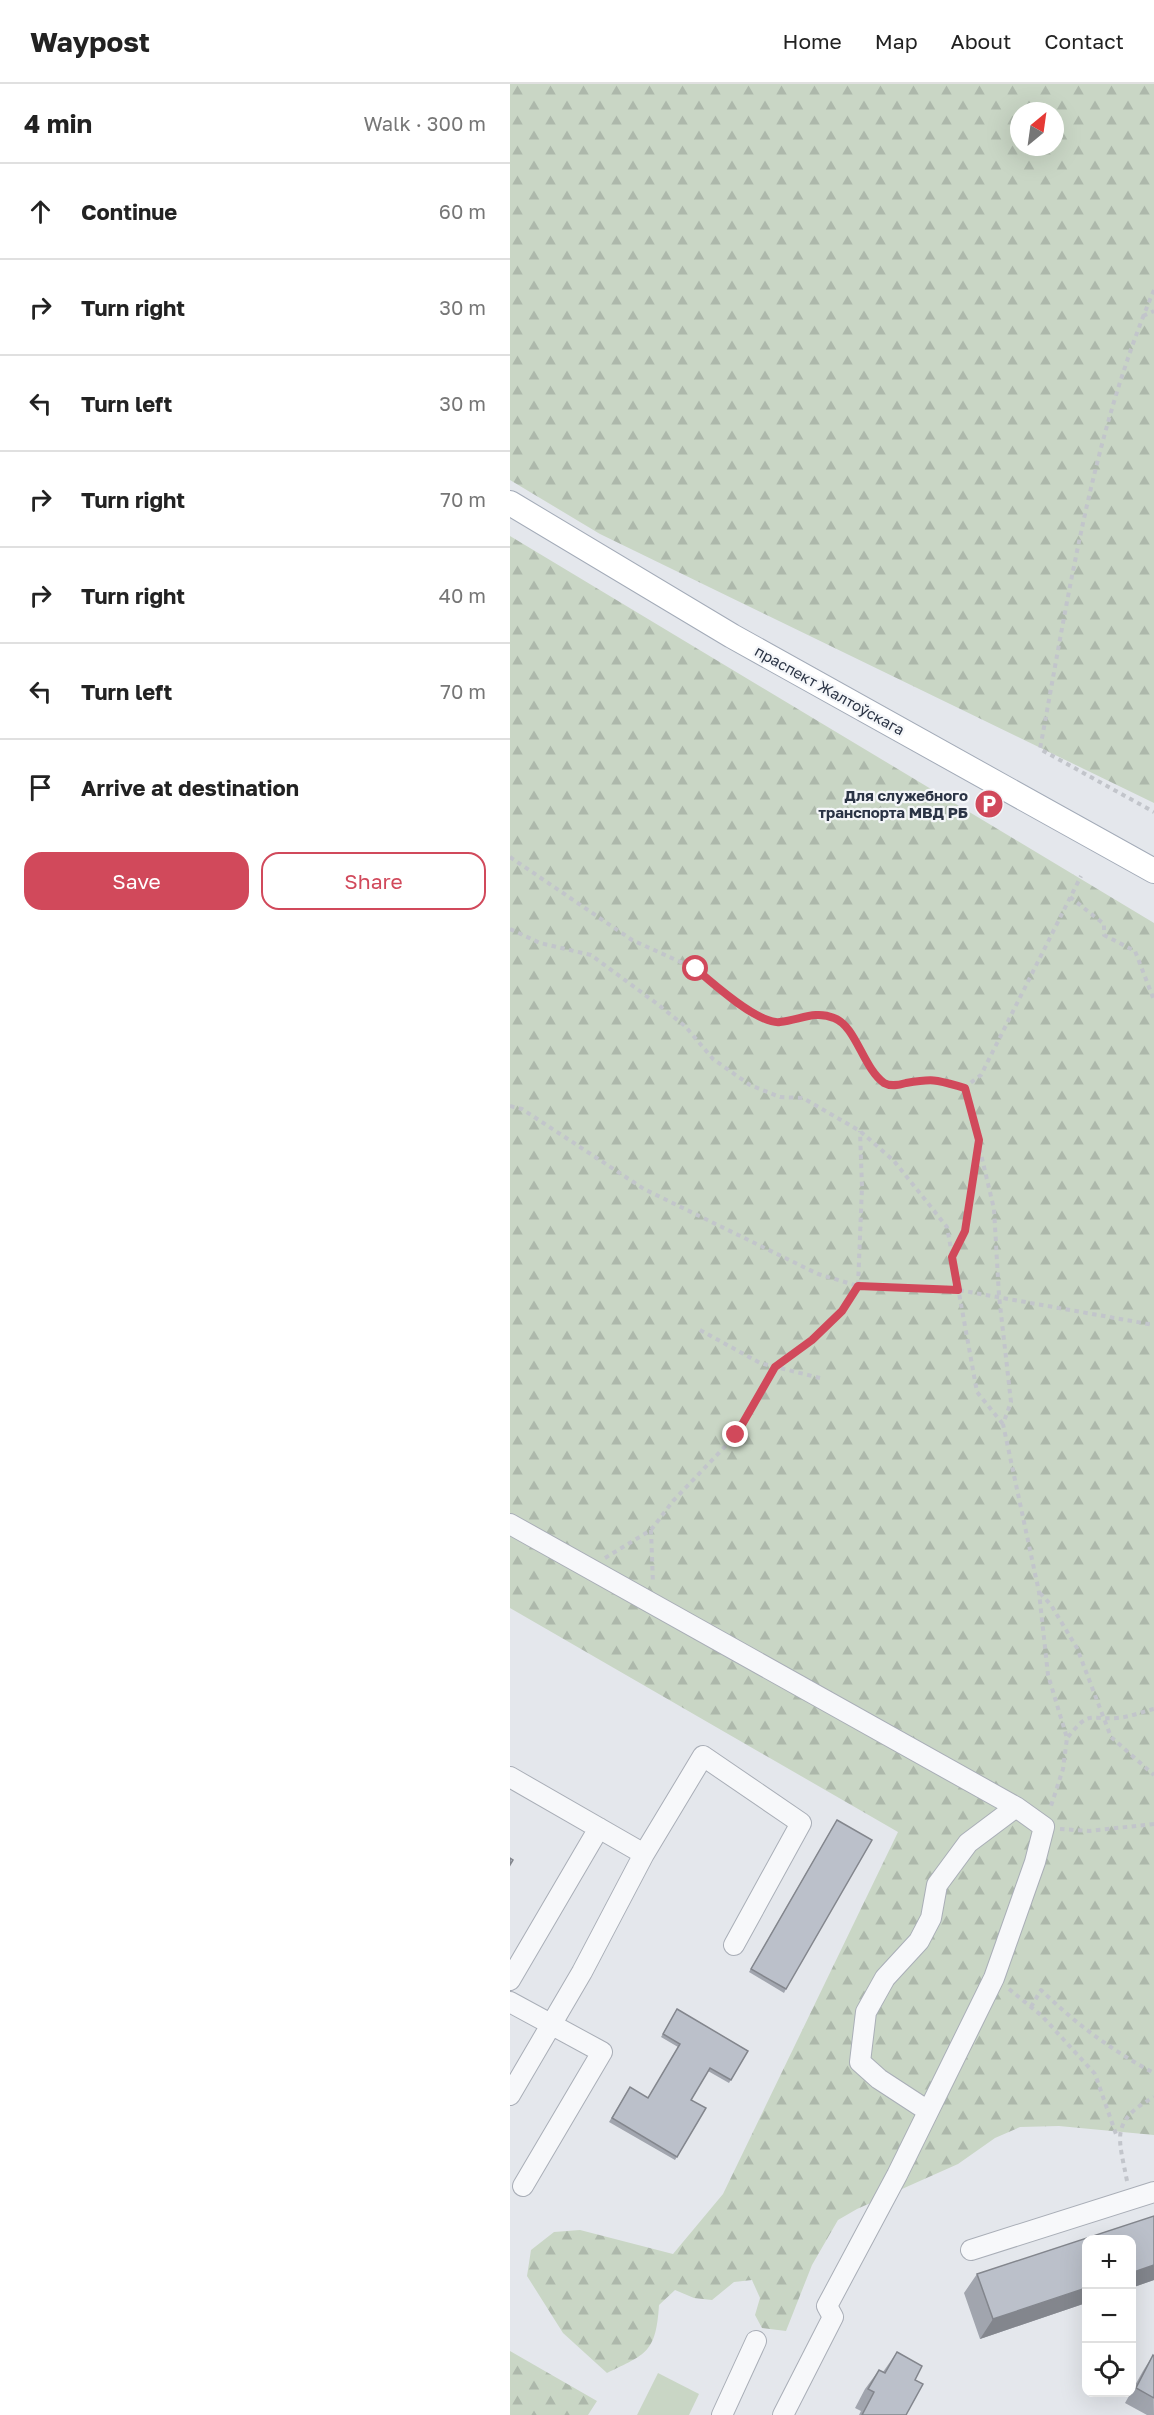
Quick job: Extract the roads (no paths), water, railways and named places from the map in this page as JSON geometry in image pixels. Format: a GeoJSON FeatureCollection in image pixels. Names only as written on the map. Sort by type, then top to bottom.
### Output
{"type":"FeatureCollection","features":[{"type":"Feature","properties":{"kind":"main road","name":"праспект Жалтоўскага"},"geometry":{"type":"LineString","coordinates":[[510,503],[732,636],[1154,871]]}},
{"type":"Feature","properties":{"kind":"street"},"geometry":{"type":"LineString","coordinates":[[510,1524],[1016,1807],[1044,1827],[1035,1862],[994,1978],[827,2306],[833,2317],[783,2415]]}},
{"type":"Feature","properties":{"kind":"street"},"geometry":{"type":"LineString","coordinates":[[510,2095],[582,1972],[644,1854],[704,1756],[801,1823],[734,1945]]}},
{"type":"Feature","properties":{"kind":"street"},"geometry":{"type":"LineString","coordinates":[[510,1777],[644,1854]]}},
{"type":"Feature","properties":{"kind":"street"},"geometry":{"type":"LineString","coordinates":[[928,2111],[879,2079],[860,2062],[866,2012],[885,1978],[920,1941],[931,1918],[937,1885],[968,1843],[1016,1807]]}},
{"type":"Feature","properties":{"kind":"street"},"geometry":{"type":"LineString","coordinates":[[510,1980],[599,1828]]}},
{"type":"Feature","properties":{"kind":"street"},"geometry":{"type":"LineString","coordinates":[[510,2002],[602,2052],[523,2186]]}},
{"type":"Feature","properties":{"kind":"street"},"geometry":{"type":"LineString","coordinates":[[971,2250],[1154,2192]]}},
{"type":"Feature","properties":{"kind":"street"},"geometry":{"type":"LineString","coordinates":[[722,2415],[756,2341]]}},
{"type":"Feature","properties":{"kind":"place","name":"Для служебного транспорта МВД РБ"},"geometry":{"type":"Point","coordinates":[989,804]}}]}
